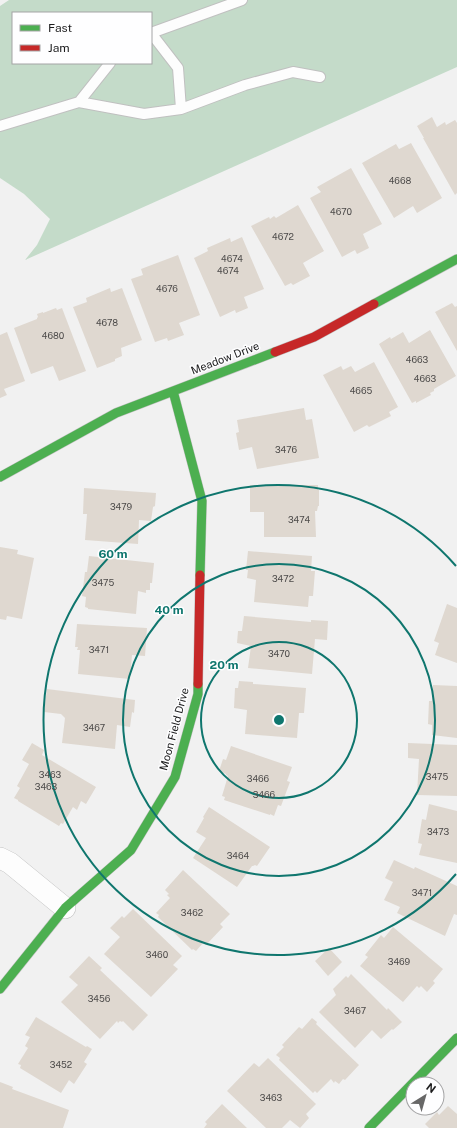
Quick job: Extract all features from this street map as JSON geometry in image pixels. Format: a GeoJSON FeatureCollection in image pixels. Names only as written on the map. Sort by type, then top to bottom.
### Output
{"type":"FeatureCollection","features":[{"type":"Feature","properties":{"kind":"street","name":"Meadow Drive"},"geometry":{"type":"LineString","coordinates":[[0,477],[116,413],[314,337],[457,259]]}},
{"type":"Feature","properties":{"kind":"street","name":"Moon Field Drive"},"geometry":{"type":"LineString","coordinates":[[0,989],[65,908],[131,850],[175,777],[198,694],[202,501],[173,391]]}},
{"type":"Feature","properties":{"kind":"street"},"geometry":{"type":"LineString","coordinates":[[0,858],[10,863],[65,908]]}},
{"type":"Feature","properties":{"kind":"street"},"geometry":{"type":"LineString","coordinates":[[369,1128],[457,1038]]}},
{"type":"Feature","properties":{"kind":"lane"},"geometry":{"type":"LineString","coordinates":[[152,33],[242,0]]}},
{"type":"Feature","properties":{"kind":"lane"},"geometry":{"type":"LineString","coordinates":[[152,34],[178,68],[181,108]]}},
{"type":"Feature","properties":{"kind":"lane"},"geometry":{"type":"LineString","coordinates":[[79,102],[109,64]]}},
{"type":"Feature","properties":{"kind":"lane"},"geometry":{"type":"LineString","coordinates":[[0,126],[79,102],[144,114],[181,108],[244,85],[293,72],[320,77]]}},
{"type":"Feature","properties":{"kind":"green space"},"geometry":{"type":"Polygon","coordinates":[[[9,0],[457,0],[457,67],[25,260],[37,245],[50,219],[24,194],[0,178],[0,6],[9,0]]]}},
{"type":"Feature","properties":{"kind":"building"},"geometry":{"type":"Polygon","coordinates":[[[432,117],[437,127],[445,122],[446,125],[455,120],[457,123],[457,193],[455,195],[417,126],[432,117]]]}},
{"type":"Feature","properties":{"kind":"building"},"geometry":{"type":"Polygon","coordinates":[[[411,143],[442,198],[417,213],[413,206],[394,218],[362,163],[396,144],[399,149],[411,143]]]}},
{"type":"Feature","properties":{"kind":"building"},"geometry":{"type":"Polygon","coordinates":[[[351,168],[382,224],[363,234],[369,248],[357,254],[355,250],[342,257],[310,198],[321,192],[317,187],[351,168]]]}},
{"type":"Feature","properties":{"kind":"building"},"geometry":{"type":"Polygon","coordinates":[[[298,205],[324,251],[303,263],[310,276],[293,285],[291,283],[285,286],[251,226],[269,217],[270,219],[274,216],[276,218],[298,205]]]}},
{"type":"Feature","properties":{"kind":"building"},"geometry":{"type":"Polygon","coordinates":[[[242,237],[264,289],[244,297],[248,308],[236,313],[235,310],[220,317],[194,258],[208,251],[207,248],[230,238],[231,242],[242,237]]]}},
{"type":"Feature","properties":{"kind":"building"},"geometry":{"type":"Polygon","coordinates":[[[178,255],[200,315],[179,323],[184,335],[168,341],[167,338],[155,342],[131,279],[143,275],[141,269],[178,255]]]}},
{"type":"Feature","properties":{"kind":"building"},"geometry":{"type":"Polygon","coordinates":[[[110,288],[111,292],[122,288],[142,340],[121,348],[122,356],[115,359],[115,361],[97,368],[73,307],[87,302],[86,298],[110,288]]]}},
{"type":"Feature","properties":{"kind":"building"},"geometry":{"type":"Polygon","coordinates":[[[452,303],[455,307],[457,306],[457,351],[435,312],[452,303]]]}},
{"type":"Feature","properties":{"kind":"building"},"geometry":{"type":"Polygon","coordinates":[[[56,308],[57,310],[62,308],[86,371],[59,381],[53,366],[31,374],[14,328],[37,319],[37,314],[56,308]]]}},
{"type":"Feature","properties":{"kind":"building"},"geometry":{"type":"Polygon","coordinates":[[[430,330],[456,376],[434,389],[434,391],[430,393],[431,395],[416,403],[416,401],[412,403],[379,344],[390,337],[391,339],[403,332],[409,343],[430,330]]]}},
{"type":"Feature","properties":{"kind":"building"},"geometry":{"type":"Polygon","coordinates":[[[7,332],[25,381],[4,389],[7,395],[0,398],[0,335],[7,332]]]}},
{"type":"Feature","properties":{"kind":"building"},"geometry":{"type":"Polygon","coordinates":[[[374,362],[398,407],[389,412],[391,416],[369,427],[367,425],[354,432],[323,375],[341,366],[343,370],[351,366],[355,372],[374,362]]]}},
{"type":"Feature","properties":{"kind":"building"},"geometry":{"type":"Polygon","coordinates":[[[304,408],[306,420],[312,419],[319,458],[257,469],[252,447],[239,450],[236,433],[239,432],[237,420],[304,408]]]}},
{"type":"Feature","properties":{"kind":"building"},"geometry":{"type":"Polygon","coordinates":[[[250,485],[318,485],[319,506],[317,511],[315,511],[316,537],[264,537],[264,512],[250,512],[250,485]]]}},
{"type":"Feature","properties":{"kind":"building"},"geometry":{"type":"Polygon","coordinates":[[[84,488],[156,493],[155,506],[153,507],[151,521],[139,520],[138,544],[85,540],[87,514],[83,514],[84,488]]]}},
{"type":"Feature","properties":{"kind":"building"},"geometry":{"type":"Polygon","coordinates":[[[0,547],[18,550],[17,554],[34,558],[22,619],[7,616],[6,620],[0,619],[0,547]]]}},
{"type":"Feature","properties":{"kind":"building"},"geometry":{"type":"Polygon","coordinates":[[[248,551],[312,556],[311,571],[315,571],[313,596],[309,596],[308,607],[254,602],[256,580],[247,578],[248,570],[246,570],[248,551]]]}},
{"type":"Feature","properties":{"kind":"building"},"geometry":{"type":"Polygon","coordinates":[[[89,556],[154,563],[150,590],[146,590],[146,593],[138,591],[136,614],[88,609],[85,607],[86,597],[82,596],[89,556]]]}},
{"type":"Feature","properties":{"kind":"building"},"geometry":{"type":"Polygon","coordinates":[[[447,604],[457,608],[457,663],[435,655],[439,643],[434,641],[447,604]]]}},
{"type":"Feature","properties":{"kind":"building"},"geometry":{"type":"Polygon","coordinates":[[[244,616],[311,622],[311,620],[328,621],[327,640],[315,639],[312,674],[248,668],[251,646],[237,643],[238,631],[242,631],[244,616]]]}},
{"type":"Feature","properties":{"kind":"building"},"geometry":{"type":"Polygon","coordinates":[[[77,624],[147,628],[145,656],[132,655],[130,679],[78,674],[80,650],[77,650],[78,647],[75,647],[77,624]]]}},
{"type":"Feature","properties":{"kind":"building"},"geometry":{"type":"Polygon","coordinates":[[[239,681],[253,682],[253,684],[306,688],[304,713],[299,713],[297,738],[245,734],[247,710],[234,708],[235,688],[238,688],[239,681]]]}},
{"type":"Feature","properties":{"kind":"building"},"geometry":{"type":"Polygon","coordinates":[[[433,685],[457,686],[457,738],[432,735],[432,725],[428,724],[429,701],[432,701],[433,685]]]}},
{"type":"Feature","properties":{"kind":"building"},"geometry":{"type":"Polygon","coordinates":[[[47,689],[135,700],[134,713],[132,712],[130,727],[117,725],[115,749],[62,743],[65,718],[61,714],[44,712],[47,689]]]}},
{"type":"Feature","properties":{"kind":"building"},"geometry":{"type":"Polygon","coordinates":[[[32,743],[44,750],[42,755],[96,787],[86,804],[81,801],[77,810],[73,807],[63,824],[61,823],[59,826],[14,798],[20,788],[17,786],[29,764],[22,760],[32,743]]]}},
{"type":"Feature","properties":{"kind":"building"},"geometry":{"type":"Polygon","coordinates":[[[408,743],[457,745],[457,796],[417,795],[419,759],[408,758],[408,743]]]}},
{"type":"Feature","properties":{"kind":"building"},"geometry":{"type":"Polygon","coordinates":[[[231,746],[292,767],[287,781],[290,782],[281,806],[278,805],[274,816],[224,800],[225,797],[222,796],[228,776],[219,771],[223,759],[226,760],[231,746]]]}},
{"type":"Feature","properties":{"kind":"building"},"geometry":{"type":"Polygon","coordinates":[[[429,804],[457,811],[457,863],[419,855],[422,844],[418,843],[422,819],[426,820],[429,804]]]}},
{"type":"Feature","properties":{"kind":"building"},"geometry":{"type":"Polygon","coordinates":[[[209,807],[270,847],[257,866],[252,866],[237,887],[193,858],[206,838],[196,832],[209,807]]]}},
{"type":"Feature","properties":{"kind":"building"},"geometry":{"type":"Polygon","coordinates":[[[394,860],[414,869],[415,867],[457,886],[457,915],[454,914],[445,936],[397,913],[400,907],[384,900],[393,882],[385,878],[394,860]]]}},
{"type":"Feature","properties":{"kind":"building"},"geometry":{"type":"Polygon","coordinates":[[[183,870],[230,914],[220,924],[223,927],[206,945],[203,943],[196,951],[193,949],[192,950],[158,917],[159,915],[156,913],[170,898],[167,895],[169,894],[165,890],[183,870]]]}},
{"type":"Feature","properties":{"kind":"building"},"geometry":{"type":"Polygon","coordinates":[[[133,909],[182,956],[173,965],[178,969],[151,997],[104,954],[120,937],[110,928],[122,916],[124,918],[133,909]]]}},
{"type":"Feature","properties":{"kind":"building"},"geometry":{"type":"Polygon","coordinates":[[[393,927],[443,969],[433,981],[435,983],[427,992],[421,986],[419,988],[417,986],[403,1002],[360,966],[368,957],[365,955],[381,935],[384,938],[393,927]]]}},
{"type":"Feature","properties":{"kind":"building"},"geometry":{"type":"Polygon","coordinates":[[[329,948],[342,962],[328,976],[315,961],[329,948]]]}},
{"type":"Feature","properties":{"kind":"building"},"geometry":{"type":"Polygon","coordinates":[[[89,956],[102,968],[100,970],[148,1015],[133,1031],[123,1021],[118,1023],[117,1021],[100,1039],[61,1002],[78,985],[69,977],[89,956]]]}},
{"type":"Feature","properties":{"kind":"building"},"geometry":{"type":"Polygon","coordinates":[[[351,974],[387,1010],[388,1008],[402,1022],[381,1039],[372,1030],[355,1048],[319,1012],[336,995],[333,989],[346,976],[348,978],[351,974]]]}},
{"type":"Feature","properties":{"kind":"building"},"geometry":{"type":"Polygon","coordinates":[[[36,1017],[86,1047],[87,1046],[92,1049],[84,1062],[87,1064],[74,1084],[69,1080],[61,1093],[20,1068],[21,1065],[18,1064],[28,1048],[25,1046],[30,1037],[25,1035],[36,1017]]]}},
{"type":"Feature","properties":{"kind":"building"},"geometry":{"type":"Polygon","coordinates":[[[312,1018],[317,1022],[316,1024],[359,1065],[345,1080],[343,1079],[339,1084],[335,1081],[334,1083],[331,1079],[317,1093],[315,1091],[313,1093],[279,1060],[280,1058],[276,1055],[284,1047],[282,1045],[299,1027],[302,1029],[312,1018]]]}},
{"type":"Feature","properties":{"kind":"building"},"geometry":{"type":"Polygon","coordinates":[[[268,1058],[316,1104],[306,1114],[309,1118],[300,1128],[290,1120],[282,1128],[266,1128],[227,1091],[254,1063],[259,1067],[268,1058]]]}},
{"type":"Feature","properties":{"kind":"building"},"geometry":{"type":"Polygon","coordinates":[[[0,1082],[13,1087],[12,1089],[69,1110],[63,1128],[0,1128],[0,1082]]]}},
{"type":"Feature","properties":{"kind":"building"},"geometry":{"type":"Polygon","coordinates":[[[222,1104],[247,1128],[204,1128],[207,1124],[205,1122],[222,1104]]]}},
{"type":"Feature","properties":{"kind":"building"},"geometry":{"type":"Polygon","coordinates":[[[448,1106],[457,1114],[457,1128],[429,1128],[425,1124],[433,1116],[445,1116],[445,1109],[448,1106]]]}},
{"type":"Feature","properties":{"kind":"traffic: fast"},"geometry":{"type":"LineString","coordinates":[[374,304],[457,259]]}},
{"type":"Feature","properties":{"kind":"traffic: fast"},"geometry":{"type":"LineString","coordinates":[[0,477],[116,413],[275,352]]}},
{"type":"Feature","properties":{"kind":"traffic: fast"},"geometry":{"type":"LineString","coordinates":[[173,391],[202,501],[200,575]]}},
{"type":"Feature","properties":{"kind":"traffic: fast"},"geometry":{"type":"LineString","coordinates":[[0,989],[65,908],[131,850],[175,777],[198,694],[198,684]]}},
{"type":"Feature","properties":{"kind":"traffic: fast"},"geometry":{"type":"LineString","coordinates":[[369,1128],[457,1038]]}},
{"type":"Feature","properties":{"kind":"traffic: jam"},"geometry":{"type":"LineString","coordinates":[[275,352],[314,337],[374,304]]}},
{"type":"Feature","properties":{"kind":"traffic: jam"},"geometry":{"type":"LineString","coordinates":[[198,684],[200,575]]}}]}
